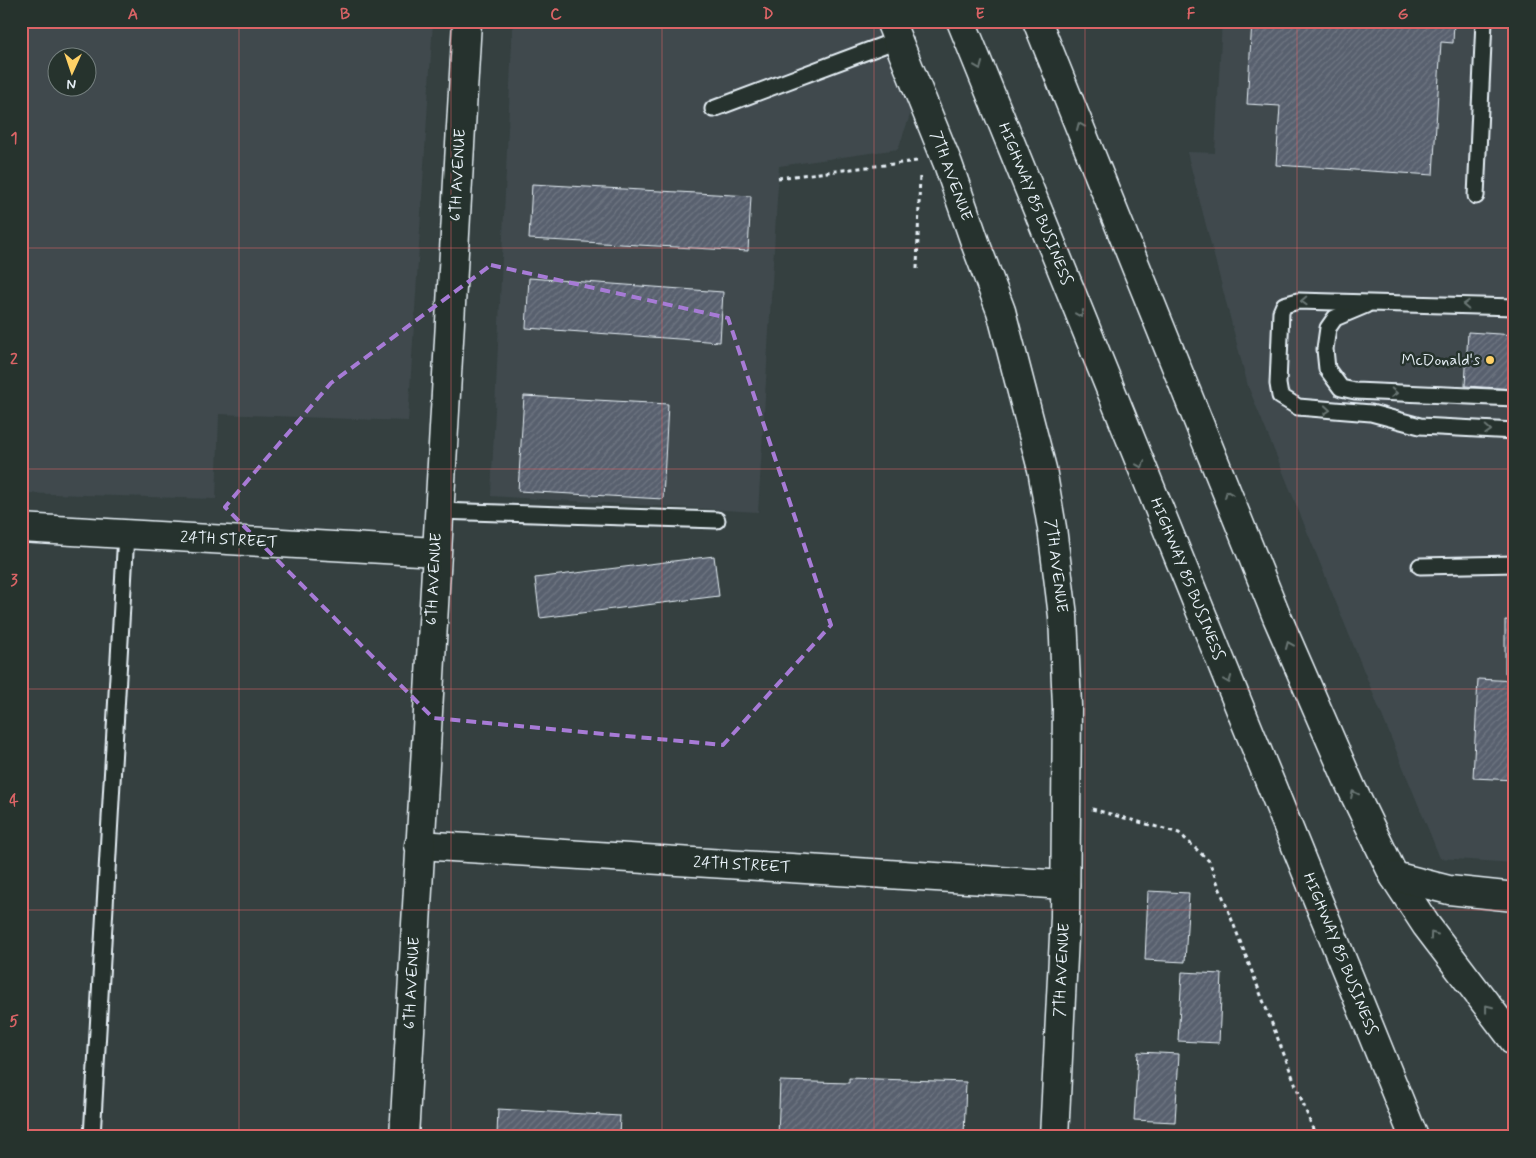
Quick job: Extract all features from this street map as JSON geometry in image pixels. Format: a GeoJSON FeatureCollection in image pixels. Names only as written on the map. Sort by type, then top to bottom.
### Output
{"type":"FeatureCollection","features":[{"type":"Feature","properties":{"kind":"street","name":"6TH AVENUE"},"geometry":{"type":"LineString","coordinates":[[404,1137],[467,21]]}},
{"type":"Feature","properties":{"kind":"street","name":"HIGHWAY 85 BUSINESS"},"geometry":{"type":"LineString","coordinates":[[961,21],[1414,1137]]}},
{"type":"Feature","properties":{"kind":"street"},"geometry":{"type":"LineString","coordinates":[[1037,21],[1277,617],[1351,787],[1394,876],[1426,925],[1515,1042]]}},
{"type":"Feature","properties":{"kind":"street","name":"7TH AVENUE"},"geometry":{"type":"LineString","coordinates":[[894,31],[948,164],[976,245],[1002,311],[1042,469],[1063,616],[1067,706],[1065,917],[1054,1137]]}},
{"type":"Feature","properties":{"kind":"street","name":"24TH STREET"},"geometry":{"type":"LineString","coordinates":[[21,528],[436,552]]}},
{"type":"Feature","properties":{"kind":"street","name":"24TH STREET"},"geometry":{"type":"LineString","coordinates":[[419,845],[1064,885]]}},
{"type":"Feature","properties":{"kind":"street"},"geometry":{"type":"LineString","coordinates":[[1394,876],[1449,890],[1515,897]]}},
{"type":"Feature","properties":{"kind":"lane"},"geometry":{"type":"LineString","coordinates":[[1476,196],[1484,21]]}},
{"type":"Feature","properties":{"kind":"lane"},"geometry":{"type":"LineString","coordinates":[[713,109],[894,31]]}},
{"type":"Feature","properties":{"kind":"lane"},"geometry":{"type":"LineString","coordinates":[[1515,307],[1298,301],[1284,305],[1280,312],[1278,384],[1280,396],[1298,407],[1371,414],[1420,426],[1515,431]]}},
{"type":"Feature","properties":{"kind":"lane"},"geometry":{"type":"LineString","coordinates":[[1372,302],[1335,318],[1328,328],[1325,348],[1327,369],[1341,388],[1355,391],[1515,398]]}},
{"type":"Feature","properties":{"kind":"lane"},"geometry":{"type":"LineString","coordinates":[[438,511],[718,520]]}},
{"type":"Feature","properties":{"kind":"lane"},"geometry":{"type":"LineString","coordinates":[[92,1137],[126,534]]}},
{"type":"Feature","properties":{"kind":"lane"},"geometry":{"type":"LineString","coordinates":[[1420,566],[1515,564]]}},
{"type":"Feature","properties":{"kind":"path"},"geometry":{"type":"LineString","coordinates":[[778,178],[920,160],[917,269]]}},
{"type":"Feature","properties":{"kind":"path"},"geometry":{"type":"LineString","coordinates":[[1065,802],[1179,832],[1209,861],[1316,1137]]}},
{"type":"Feature","properties":{"kind":"highlighted area"},"geometry":{"type":"Polygon","coordinates":[[[491,265],[728,318],[831,625],[723,745],[433,718],[225,507],[331,383],[491,265]]]}},
{"type":"Feature","properties":{"kind":"shaded area"},"geometry":{"type":"Polygon","coordinates":[[[21,21],[433,21],[408,421],[219,414],[216,499],[21,493],[21,21]]]}},
{"type":"Feature","properties":{"kind":"shaded area"},"geometry":{"type":"Polygon","coordinates":[[[513,21],[877,21],[911,112],[898,149],[779,166],[758,512],[491,496],[513,21]]]}},
{"type":"Feature","properties":{"kind":"shaded area"},"geometry":{"type":"Polygon","coordinates":[[[1222,21],[1515,21],[1515,863],[1440,858],[1248,386],[1187,152],[1215,153],[1222,21]]]}},
{"type":"Feature","properties":{"kind":"building"},"geometry":{"type":"Polygon","coordinates":[[[1252,21],[1454,21],[1453,43],[1441,42],[1433,175],[1276,165],[1280,106],[1247,104],[1252,21]]]}},
{"type":"Feature","properties":{"kind":"building"},"geometry":{"type":"Polygon","coordinates":[[[532,184],[751,196],[748,251],[529,239],[532,184]]]}},
{"type":"Feature","properties":{"kind":"building"},"geometry":{"type":"Polygon","coordinates":[[[529,278],[723,292],[720,342],[526,328],[529,278]]]}},
{"type":"Feature","properties":{"kind":"building","name":"McDonald's"},"geometry":{"type":"Polygon","coordinates":[[[1468,332],[1515,335],[1515,389],[1465,386],[1468,332]]]}},
{"type":"Feature","properties":{"kind":"building"},"geometry":{"type":"Polygon","coordinates":[[[524,396],[668,404],[663,499],[518,491],[524,396]]]}},
{"type":"Feature","properties":{"kind":"building"},"geometry":{"type":"Polygon","coordinates":[[[714,556],[719,596],[540,618],[535,578],[714,556]]]}},
{"type":"Feature","properties":{"kind":"building"},"geometry":{"type":"Polygon","coordinates":[[[1505,620],[1515,621],[1515,673],[1505,673],[1505,620]]]}},
{"type":"Feature","properties":{"kind":"building"},"geometry":{"type":"Polygon","coordinates":[[[1478,679],[1515,681],[1515,780],[1473,778],[1478,679]]]}},
{"type":"Feature","properties":{"kind":"building"},"geometry":{"type":"Polygon","coordinates":[[[1148,891],[1189,893],[1185,962],[1145,960],[1148,891]]]}},
{"type":"Feature","properties":{"kind":"building"},"geometry":{"type":"Polygon","coordinates":[[[1182,972],[1222,974],[1219,1043],[1178,1041],[1182,972]]]}},
{"type":"Feature","properties":{"kind":"building"},"geometry":{"type":"Polygon","coordinates":[[[1138,1052],[1179,1054],[1175,1122],[1134,1120],[1138,1052]]]}},
{"type":"Feature","properties":{"kind":"building"},"geometry":{"type":"Polygon","coordinates":[[[849,1078],[966,1082],[964,1137],[778,1137],[780,1081],[849,1083],[849,1078]]]}},
{"type":"Feature","properties":{"kind":"building"},"geometry":{"type":"Polygon","coordinates":[[[498,1109],[620,1116],[619,1137],[497,1136],[498,1109]]]}},
{"type":"Feature","properties":{"kind":"building"},"geometry":{"type":"Polygon","coordinates":[[[1173,1134],[1214,1136],[1214,1137],[1173,1137],[1173,1134]]]}},
{"type":"Feature","properties":{"kind":"place","name":"McDonald's"},"geometry":{"type":"Point","coordinates":[1490,360]}}]}
